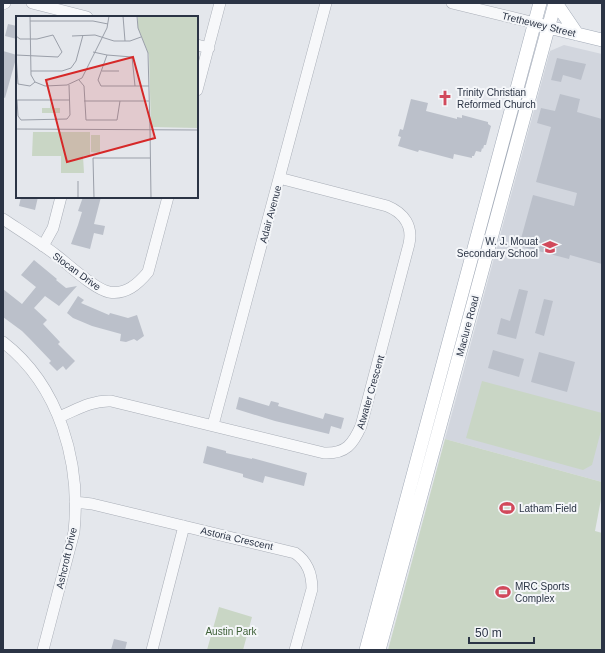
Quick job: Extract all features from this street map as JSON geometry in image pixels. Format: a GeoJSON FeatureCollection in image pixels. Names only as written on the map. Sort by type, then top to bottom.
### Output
{"type":"FeatureCollection","features":[{"type":"Feature","properties":{"kind":"main road","name":"Maclure Road"},"geometry":{"type":"LineString","coordinates":[[366,650],[540,3]]}},
{"type":"Feature","properties":{"kind":"main road","name":"Maclure Road"},"geometry":{"type":"LineString","coordinates":[[380,650],[555,3]]}},
{"type":"Feature","properties":{"kind":"main road"},"geometry":{"type":"LineString","coordinates":[[555,3],[577,34]]}},
{"type":"Feature","properties":{"kind":"main road","name":"Trethewey Street"},"geometry":{"type":"LineString","coordinates":[[535,23],[602,40]]}},
{"type":"Feature","properties":{"kind":"street"},"geometry":{"type":"LineString","coordinates":[[32,3],[83,16]]}},
{"type":"Feature","properties":{"kind":"street"},"geometry":{"type":"LineString","coordinates":[[198,86],[220,3]]}},
{"type":"Feature","properties":{"kind":"street","name":"Adair Avenue"},"geometry":{"type":"LineString","coordinates":[[213,425],[326,3]]}},
{"type":"Feature","properties":{"kind":"street","name":"Trethewey Street"},"geometry":{"type":"LineString","coordinates":[[452,3],[535,23]]}},
{"type":"Feature","properties":{"kind":"street"},"geometry":{"type":"LineString","coordinates":[[198,45],[209,48]]}},
{"type":"Feature","properties":{"kind":"street","name":"Atwater Crescent"},"geometry":{"type":"LineString","coordinates":[[59,417],[102,400],[213,425],[324,453],[344,450],[350,445],[361,426],[410,244],[410,229],[403,216],[387,206],[279,178]]}},
{"type":"Feature","properties":{"kind":"street"},"geometry":{"type":"LineString","coordinates":[[43,246],[53,228],[62,198]]}},
{"type":"Feature","properties":{"kind":"street","name":"Slocan Drive"},"geometry":{"type":"LineString","coordinates":[[3,219],[43,246],[98,287],[110,292],[128,290],[140,281],[148,272],[168,198]]}},
{"type":"Feature","properties":{"kind":"street","name":"Ashcroft Drive"},"geometry":{"type":"LineString","coordinates":[[3,342],[15,351],[49,396],[59,417],[72,464],[76,502],[74,532],[43,650]]}},
{"type":"Feature","properties":{"kind":"street","name":"Astoria Crescent"},"geometry":{"type":"LineString","coordinates":[[76,502],[92,504],[289,550],[301,557],[309,570],[312,579],[312,589],[296,650]]}},
{"type":"Feature","properties":{"kind":"street"},"geometry":{"type":"LineString","coordinates":[[152,650],[184,526]]}},
{"type":"Feature","properties":{"kind":"shaded area","name":"W. J. Mouat Secondary School"},"geometry":{"type":"Polygon","coordinates":[[[564,45],[602,54],[602,482],[445,439],[550,51],[564,45]]]}},
{"type":"Feature","properties":{"kind":"green space"},"geometry":{"type":"Polygon","coordinates":[[[482,381],[602,413],[602,427],[592,465],[583,470],[466,438],[482,381]]]}},
{"type":"Feature","properties":{"kind":"green space","name":"MRC Sports Complex"},"geometry":{"type":"Polygon","coordinates":[[[445,439],[602,482],[602,494],[595,531],[602,533],[602,650],[388,650],[445,439]]]}},
{"type":"Feature","properties":{"kind":"green space","name":"Austin Park"},"geometry":{"type":"Polygon","coordinates":[[[219,607],[252,617],[243,650],[207,650],[219,607]]]}},
{"type":"Feature","properties":{"kind":"building"},"geometry":{"type":"Polygon","coordinates":[[[8,24],[16,26],[16,39],[5,36],[8,24]]]}},
{"type":"Feature","properties":{"kind":"building"},"geometry":{"type":"Polygon","coordinates":[[[3,51],[16,55],[16,59],[5,98],[3,97],[3,51]]]}},
{"type":"Feature","properties":{"kind":"building"},"geometry":{"type":"Polygon","coordinates":[[[557,58],[586,64],[581,80],[563,75],[561,82],[551,80],[557,58]]]}},
{"type":"Feature","properties":{"kind":"building"},"geometry":{"type":"Polygon","coordinates":[[[560,94],[580,99],[577,112],[602,119],[602,264],[570,255],[569,259],[519,246],[533,195],[574,206],[577,193],[536,182],[551,127],[537,123],[541,108],[555,111],[560,94]]]}},
{"type":"Feature","properties":{"kind":"building"},"geometry":{"type":"Polygon","coordinates":[[[411,99],[428,103],[426,111],[457,119],[457,117],[462,118],[462,115],[488,122],[491,126],[486,145],[484,145],[481,152],[476,151],[472,158],[454,154],[453,159],[419,150],[418,152],[398,146],[401,137],[398,136],[400,129],[403,130],[411,99]]]}},
{"type":"Feature","properties":{"kind":"building"},"geometry":{"type":"Polygon","coordinates":[[[21,198],[38,198],[35,210],[19,206],[21,198]]]}},
{"type":"Feature","properties":{"kind":"building"},"geometry":{"type":"Polygon","coordinates":[[[83,198],[101,198],[94,224],[105,226],[103,235],[94,233],[90,249],[71,244],[82,212],[78,211],[83,198]]]}},
{"type":"Feature","properties":{"kind":"building"},"geometry":{"type":"Polygon","coordinates":[[[34,260],[66,288],[77,286],[59,306],[45,296],[34,308],[47,320],[43,324],[60,342],[58,344],[75,361],[66,370],[63,366],[57,371],[49,363],[51,361],[22,331],[3,317],[3,289],[22,304],[36,287],[21,275],[34,260]]]}},
{"type":"Feature","properties":{"kind":"building"},"geometry":{"type":"Polygon","coordinates":[[[519,289],[528,291],[516,339],[497,334],[501,318],[510,321],[519,289]]]}},
{"type":"Feature","properties":{"kind":"building"},"geometry":{"type":"Polygon","coordinates":[[[78,296],[84,300],[81,303],[109,315],[110,313],[128,318],[137,315],[144,336],[137,341],[134,339],[126,342],[120,341],[121,334],[92,326],[73,318],[67,313],[78,296]]]}},
{"type":"Feature","properties":{"kind":"building"},"geometry":{"type":"Polygon","coordinates":[[[544,299],[553,301],[544,336],[535,333],[544,299]]]}},
{"type":"Feature","properties":{"kind":"building"},"geometry":{"type":"Polygon","coordinates":[[[493,350],[524,359],[519,377],[488,368],[493,350]]]}},
{"type":"Feature","properties":{"kind":"building"},"geometry":{"type":"Polygon","coordinates":[[[539,352],[575,362],[567,392],[531,382],[539,352]]]}},
{"type":"Feature","properties":{"kind":"building"},"geometry":{"type":"Polygon","coordinates":[[[239,397],[269,406],[271,401],[279,403],[278,406],[323,419],[325,413],[344,418],[341,429],[331,426],[329,434],[275,421],[236,409],[239,397]]]}},
{"type":"Feature","properties":{"kind":"building"},"geometry":{"type":"Polygon","coordinates":[[[207,446],[226,451],[226,453],[252,458],[307,473],[304,486],[265,476],[263,483],[243,477],[243,474],[203,463],[207,446]]]}},
{"type":"Feature","properties":{"kind":"building"},"geometry":{"type":"Polygon","coordinates":[[[114,639],[127,642],[125,650],[111,650],[114,639]]]}},
{"type":"Feature","properties":{"kind":"place","name":"Trinity Christian Reformed Church"},"geometry":{"type":"Point","coordinates":[445,98]}},
{"type":"Feature","properties":{"kind":"place","name":"W. J. Mouat Secondary School"},"geometry":{"type":"Point","coordinates":[550,247]}},
{"type":"Feature","properties":{"kind":"place","name":"Latham Field"},"geometry":{"type":"Point","coordinates":[507,508]}},
{"type":"Feature","properties":{"kind":"place","name":"MRC Sports Complex"},"geometry":{"type":"Point","coordinates":[503,592]}}]}
